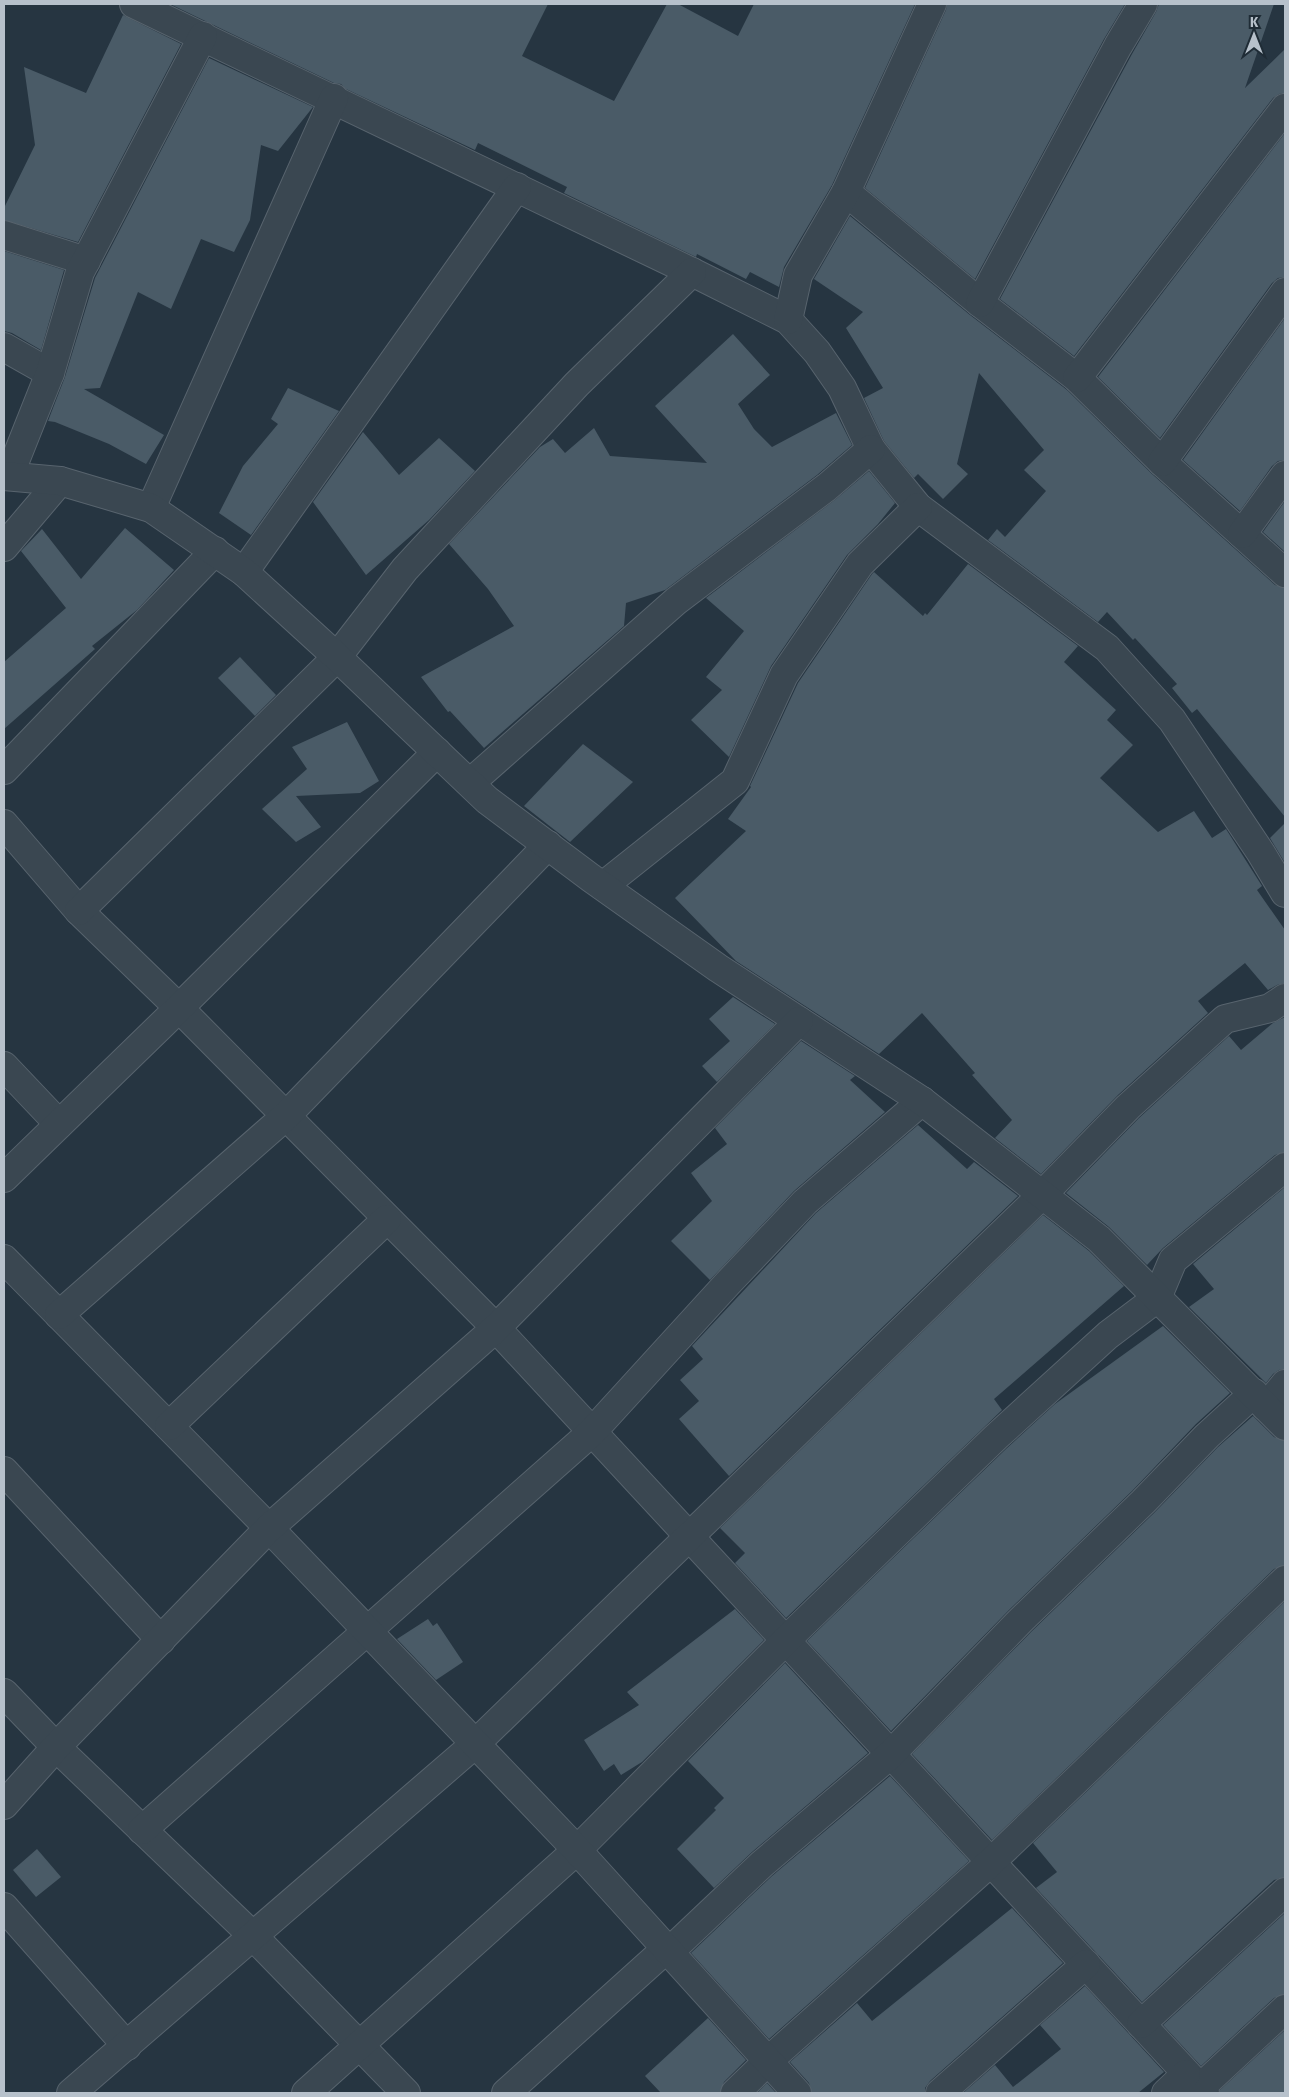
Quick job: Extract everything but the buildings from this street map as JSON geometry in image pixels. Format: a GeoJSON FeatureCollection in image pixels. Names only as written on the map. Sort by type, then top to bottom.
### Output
{"type":"FeatureCollection","features":[{"type":"Feature","properties":{"kind":"street"},"geometry":{"type":"LineString","coordinates":[[134,4],[334,98],[788,320],[817,352],[842,388],[872,449],[918,507],[1107,648],[1172,720],[1261,853],[1285,893]]}},
{"type":"Feature","properties":{"kind":"street"},"geometry":{"type":"LineString","coordinates":[[788,320],[798,275],[846,192],[932,4]]}},
{"type":"Feature","properties":{"kind":"street"},"geometry":{"type":"LineString","coordinates":[[980,303],[1118,46],[1143,4]]}},
{"type":"Feature","properties":{"kind":"street"},"geometry":{"type":"LineString","coordinates":[[203,36],[80,272],[50,373],[6,476],[60,481],[151,508],[244,572],[337,656],[487,800],[718,968],[922,1101],[1099,1239],[1268,1409]]}},
{"type":"Feature","properties":{"kind":"street"},"geometry":{"type":"LineString","coordinates":[[151,508],[334,98]]}},
{"type":"Feature","properties":{"kind":"street"},"geometry":{"type":"LineString","coordinates":[[1077,378],[1285,108]]}},
{"type":"Feature","properties":{"kind":"street"},"geometry":{"type":"LineString","coordinates":[[244,572],[517,187]]}},
{"type":"Feature","properties":{"kind":"street"},"geometry":{"type":"LineString","coordinates":[[846,192],[980,303],[1077,378],[1162,462],[1285,573]]}},
{"type":"Feature","properties":{"kind":"street"},"geometry":{"type":"LineString","coordinates":[[4,235],[86,261]]}},
{"type":"Feature","properties":{"kind":"street"},"geometry":{"type":"LineString","coordinates":[[79,911],[337,656],[411,562],[576,384],[692,272]]}},
{"type":"Feature","properties":{"kind":"street"},"geometry":{"type":"LineString","coordinates":[[1162,462],[1285,292]]}},
{"type":"Feature","properties":{"kind":"street"},"geometry":{"type":"LineString","coordinates":[[4,347],[50,373]]}},
{"type":"Feature","properties":{"kind":"street"},"geometry":{"type":"LineString","coordinates":[[470,783],[676,601],[827,487],[872,449]]}},
{"type":"Feature","properties":{"kind":"street"},"geometry":{"type":"LineString","coordinates":[[1242,534],[1285,475]]}},
{"type":"Feature","properties":{"kind":"street"},"geometry":{"type":"LineString","coordinates":[[4,547],[60,481]]}},
{"type":"Feature","properties":{"kind":"street"},"geometry":{"type":"LineString","coordinates":[[603,886],[735,781],[784,676],[860,564],[918,507]]}},
{"type":"Feature","properties":{"kind":"street"},"geometry":{"type":"LineString","coordinates":[[4,770],[214,551]]}},
{"type":"Feature","properties":{"kind":"street"},"geometry":{"type":"LineString","coordinates":[[4,1178],[179,1008],[437,752]]}},
{"type":"Feature","properties":{"kind":"street"},"geometry":{"type":"LineString","coordinates":[[4,824],[79,911],[179,1008],[496,1328],[1197,2085]]}},
{"type":"Feature","properties":{"kind":"street"},"geometry":{"type":"LineString","coordinates":[[59,1315],[286,1116],[548,845]]}},
{"type":"Feature","properties":{"kind":"street"},"geometry":{"type":"LineString","coordinates":[[70,2093],[127,2046],[475,1744],[690,1538],[1043,1194],[1128,1107],[1224,1019],[1270,1008],[1285,998]]}},
{"type":"Feature","properties":{"kind":"street"},"geometry":{"type":"LineString","coordinates":[[4,1805],[56,1747],[269,1528],[496,1328],[799,1021]]}},
{"type":"Feature","properties":{"kind":"street"},"geometry":{"type":"LineString","coordinates":[[4,1066],[60,1124]]}},
{"type":"Feature","properties":{"kind":"street"},"geometry":{"type":"LineString","coordinates":[[142,1830],[592,1432],[805,1202],[922,1101]]}},
{"type":"Feature","properties":{"kind":"street"},"geometry":{"type":"LineString","coordinates":[[306,2093],[576,1850],[786,1640],[996,1437],[1108,1335],[1158,1298],[1173,1260],[1285,1167]]}},
{"type":"Feature","properties":{"kind":"street"},"geometry":{"type":"LineString","coordinates":[[170,1426],[387,1219]]}},
{"type":"Feature","properties":{"kind":"street"},"geometry":{"type":"LineString","coordinates":[[4,1259],[269,1528],[576,1850],[797,2093]]}},
{"type":"Feature","properties":{"kind":"street"},"geometry":{"type":"LineString","coordinates":[[506,2093],[667,1951],[762,1864],[890,1755],[1020,1621],[1143,1502],[1207,1436],[1268,1409],[1285,1384]]}},
{"type":"Feature","properties":{"kind":"street"},"geometry":{"type":"LineString","coordinates":[[4,1471],[161,1640]]}},
{"type":"Feature","properties":{"kind":"street"},"geometry":{"type":"LineString","coordinates":[[735,2093],[768,2061],[991,1862],[1285,1580]]}},
{"type":"Feature","properties":{"kind":"street"},"geometry":{"type":"LineString","coordinates":[[4,1692],[56,1747],[253,1936],[406,2093]]}},
{"type":"Feature","properties":{"kind":"street"},"geometry":{"type":"LineString","coordinates":[[1141,2024],[1285,1892]]}},
{"type":"Feature","properties":{"kind":"street"},"geometry":{"type":"LineString","coordinates":[[4,1908],[127,2046]]}},
{"type":"Feature","properties":{"kind":"street"},"geometry":{"type":"LineString","coordinates":[[940,2093],[1086,1964]]}},
{"type":"Feature","properties":{"kind":"street"},"geometry":{"type":"LineString","coordinates":[[1166,2093],[1197,2085],[1285,2009]]}}]}
